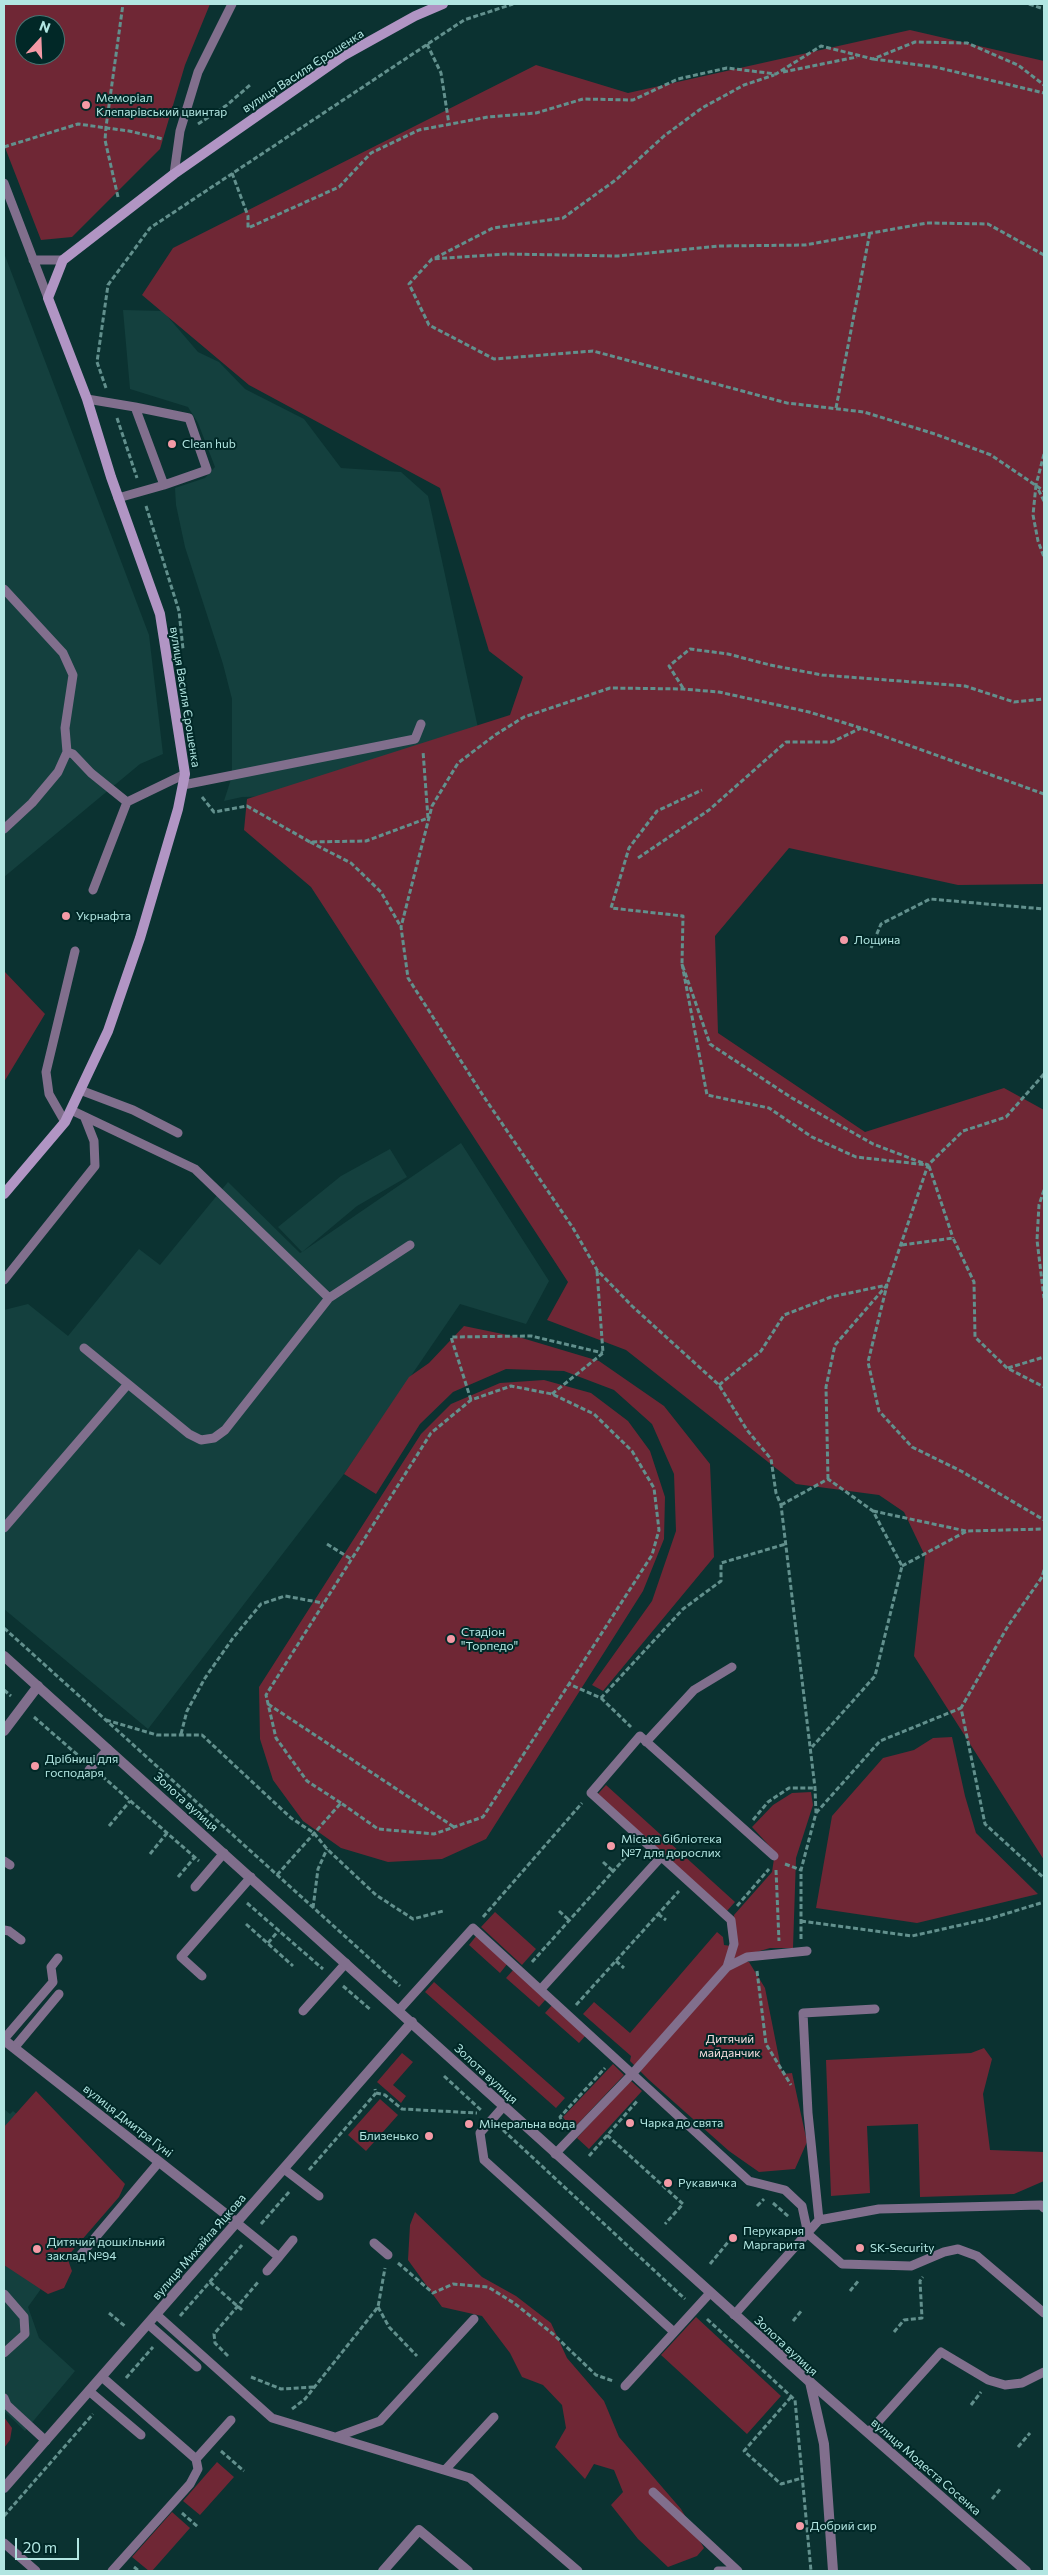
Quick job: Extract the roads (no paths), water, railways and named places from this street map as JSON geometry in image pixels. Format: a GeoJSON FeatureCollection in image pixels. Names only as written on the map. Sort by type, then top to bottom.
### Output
{"type":"FeatureCollection","features":[{"type":"Feature","properties":{"kind":"main road","name":"вулиця Василя Єрошенка"},"geometry":{"type":"LineString","coordinates":[[63,260],[174,174],[344,56],[415,16],[443,4]]}},
{"type":"Feature","properties":{"kind":"main road"},"geometry":{"type":"LineString","coordinates":[[48,298],[63,260]]}},
{"type":"Feature","properties":{"kind":"main road","name":"вулиця Василя Єрошенка"},"geometry":{"type":"LineString","coordinates":[[4,1194],[65,1122],[108,1032],[140,938],[178,809],[185,774],[160,614],[118,498],[87,399],[48,298]]}},
{"type":"Feature","properties":{"kind":"street","name":"Золота вулиця"},"geometry":{"type":"LineString","coordinates":[[4,1656],[810,2382],[824,2444],[833,2571]]}},
{"type":"Feature","properties":{"kind":"street"},"geometry":{"type":"LineString","coordinates":[[4,1731],[38,1686]]}},
{"type":"Feature","properties":{"kind":"street","name":"вулиця Михайла Яцкова"},"geometry":{"type":"LineString","coordinates":[[4,2488],[412,2022]]}},
{"type":"Feature","properties":{"kind":"street","name":"вулиця Дмитра Гуні"},"geometry":{"type":"LineString","coordinates":[[4,2039],[237,2223]]}},
{"type":"Feature","properties":{"kind":"street","name":"вулиця Модеста Сосенка"},"geometry":{"type":"LineString","coordinates":[[810,2382],[1026,2571]]}},
{"type":"Feature","properties":{"kind":"street"},"geometry":{"type":"LineString","coordinates":[[383,2571],[419,2530],[468,2571]]}},
{"type":"Feature","properties":{"kind":"lane"},"geometry":{"type":"LineString","coordinates":[[174,174],[180,131],[198,72],[232,4]]}},
{"type":"Feature","properties":{"kind":"lane","name":"вулиця Василя Єрошенка"},"geometry":{"type":"LineString","coordinates":[[4,183],[48,298]]}},
{"type":"Feature","properties":{"kind":"lane"},"geometry":{"type":"LineString","coordinates":[[33,260],[63,260]]}},
{"type":"Feature","properties":{"kind":"lane"},"geometry":{"type":"LineString","coordinates":[[87,399],[189,418],[207,470],[118,498]]}},
{"type":"Feature","properties":{"kind":"lane"},"geometry":{"type":"LineString","coordinates":[[135,407],[164,485]]}},
{"type":"Feature","properties":{"kind":"lane"},"geometry":{"type":"LineString","coordinates":[[4,589],[63,653],[73,675],[65,728],[67,752],[58,772],[32,803],[4,828]]}},
{"type":"Feature","properties":{"kind":"lane"},"geometry":{"type":"LineString","coordinates":[[183,785],[415,739],[421,724]]}},
{"type":"Feature","properties":{"kind":"lane"},"geometry":{"type":"LineString","coordinates":[[67,752],[73,754],[91,773],[127,802]]}},
{"type":"Feature","properties":{"kind":"lane"},"geometry":{"type":"LineString","coordinates":[[93,890],[127,802],[185,774]]}},
{"type":"Feature","properties":{"kind":"lane"},"geometry":{"type":"LineString","coordinates":[[65,1122],[49,1094],[46,1072],[75,951]]}},
{"type":"Feature","properties":{"kind":"lane"},"geometry":{"type":"LineString","coordinates":[[80,1090],[133,1110],[178,1134]]}},
{"type":"Feature","properties":{"kind":"lane"},"geometry":{"type":"LineString","coordinates":[[71,1110],[195,1169],[329,1298]]}},
{"type":"Feature","properties":{"kind":"lane"},"geometry":{"type":"LineString","coordinates":[[4,1280],[95,1166],[94,1141],[85,1118]]}},
{"type":"Feature","properties":{"kind":"lane"},"geometry":{"type":"LineString","coordinates":[[84,1348],[189,1434],[201,1440],[214,1438],[225,1430],[329,1298],[410,1245]]}},
{"type":"Feature","properties":{"kind":"lane"},"geometry":{"type":"LineString","coordinates":[[4,1528],[128,1384]]}},
{"type":"Feature","properties":{"kind":"lane"},"geometry":{"type":"LineString","coordinates":[[555,2154],[633,2073],[727,1966],[734,1944],[731,1920],[591,1793],[694,1690],[732,1667]]}},
{"type":"Feature","properties":{"kind":"lane"},"geometry":{"type":"LineString","coordinates":[[643,1739],[775,1859]]}},
{"type":"Feature","properties":{"kind":"lane"},"geometry":{"type":"LineString","coordinates":[[90,1768],[108,1749]]}},
{"type":"Feature","properties":{"kind":"lane"},"geometry":{"type":"LineString","coordinates":[[195,1887],[224,1853]]}},
{"type":"Feature","properties":{"kind":"lane"},"geometry":{"type":"LineString","coordinates":[[541,1989],[661,1857]]}},
{"type":"Feature","properties":{"kind":"lane"},"geometry":{"type":"LineString","coordinates":[[202,1976],[182,1958],[251,1877]]}},
{"type":"Feature","properties":{"kind":"lane"},"geometry":{"type":"LineString","coordinates":[[399,2010],[473,1928],[616,2056],[749,2181],[785,2190],[802,2206],[808,2234],[842,2264],[911,2266],[944,2252],[958,2249],[977,2256],[1044,2313]]}},
{"type":"Feature","properties":{"kind":"lane"},"geometry":{"type":"LineString","coordinates":[[4,1930],[10,1931],[21,1940]]}},
{"type":"Feature","properties":{"kind":"lane"},"geometry":{"type":"LineString","coordinates":[[727,1966],[756,1955],[804,1952]]}},
{"type":"Feature","properties":{"kind":"lane"},"geometry":{"type":"LineString","coordinates":[[4,2039],[52,1982],[51,1968],[58,1958]]}},
{"type":"Feature","properties":{"kind":"lane"},"geometry":{"type":"LineString","coordinates":[[303,2011],[346,1963]]}},
{"type":"Feature","properties":{"kind":"lane"},"geometry":{"type":"LineString","coordinates":[[14,2048],[58,1994]]}},
{"type":"Feature","properties":{"kind":"lane"},"geometry":{"type":"LineString","coordinates":[[819,2220],[808,2113],[802,2013],[875,2009]]}},
{"type":"Feature","properties":{"kind":"lane"},"geometry":{"type":"LineString","coordinates":[[503,2107],[480,2133],[484,2160],[674,2332]]}},
{"type":"Feature","properties":{"kind":"lane"},"geometry":{"type":"LineString","coordinates":[[78,2258],[159,2162]]}},
{"type":"Feature","properties":{"kind":"lane"},"geometry":{"type":"LineString","coordinates":[[284,2169],[319,2196]]}},
{"type":"Feature","properties":{"kind":"lane"},"geometry":{"type":"LineString","coordinates":[[734,2314],[819,2220],[879,2209],[1041,2206],[1044,2208]]}},
{"type":"Feature","properties":{"kind":"lane"},"geometry":{"type":"LineString","coordinates":[[237,2223],[279,2257]]}},
{"type":"Feature","properties":{"kind":"lane"},"geometry":{"type":"LineString","coordinates":[[267,2271],[293,2240]]}},
{"type":"Feature","properties":{"kind":"lane"},"geometry":{"type":"LineString","coordinates":[[374,2243],[388,2255]]}},
{"type":"Feature","properties":{"kind":"lane"},"geometry":{"type":"LineString","coordinates":[[626,2386],[710,2293]]}},
{"type":"Feature","properties":{"kind":"lane"},"geometry":{"type":"LineString","coordinates":[[4,2294],[24,2318],[25,2334],[4,2353]]}},
{"type":"Feature","properties":{"kind":"lane"},"geometry":{"type":"LineString","coordinates":[[157,2315],[272,2418],[470,2478],[578,2571]]}},
{"type":"Feature","properties":{"kind":"lane"},"geometry":{"type":"LineString","coordinates":[[336,2437],[380,2421],[474,2318]]}},
{"type":"Feature","properties":{"kind":"lane"},"geometry":{"type":"LineString","coordinates":[[148,2324],[197,2367]]}},
{"type":"Feature","properties":{"kind":"lane"},"geometry":{"type":"LineString","coordinates":[[868,2433],[941,2352],[988,2380],[1005,2385],[1022,2383],[1044,2372]]}},
{"type":"Feature","properties":{"kind":"lane"},"geometry":{"type":"LineString","coordinates":[[102,2376],[196,2459],[198,2470],[190,2484],[112,2571]]}},
{"type":"Feature","properties":{"kind":"lane"},"geometry":{"type":"LineString","coordinates":[[89,2391],[141,2435]]}},
{"type":"Feature","properties":{"kind":"lane"},"geometry":{"type":"LineString","coordinates":[[4,2398],[7,2405],[46,2441]]}},
{"type":"Feature","properties":{"kind":"lane"},"geometry":{"type":"LineString","coordinates":[[445,2470],[494,2417]]}},
{"type":"Feature","properties":{"kind":"lane"},"geometry":{"type":"LineString","coordinates":[[196,2459],[231,2420]]}},
{"type":"Feature","properties":{"kind":"lane"},"geometry":{"type":"LineString","coordinates":[[653,2492],[738,2571]]}},
{"type":"Feature","properties":{"kind":"lane"},"geometry":{"type":"LineString","coordinates":[[4,2543],[36,2571]]}},
{"type":"Feature","properties":{"kind":"lane"},"geometry":{"type":"LineString","coordinates":[[718,2571],[733,2571]]}},
{"type":"Feature","properties":{"kind":"place","name":"Меморіал Клепарівський цвинтар"},"geometry":{"type":"Point","coordinates":[86,105]}},
{"type":"Feature","properties":{"kind":"place","name":"Clean hub"},"geometry":{"type":"Point","coordinates":[172,444]}},
{"type":"Feature","properties":{"kind":"place","name":"Укрнафта"},"geometry":{"type":"Point","coordinates":[66,916]}},
{"type":"Feature","properties":{"kind":"place","name":"Лощина"},"geometry":{"type":"Point","coordinates":[844,940]}},
{"type":"Feature","properties":{"kind":"place","name":"Стадіон \"Торпедо\""},"geometry":{"type":"Point","coordinates":[451,1639]}},
{"type":"Feature","properties":{"kind":"place","name":"Дрібниці для господаря"},"geometry":{"type":"Point","coordinates":[35,1766]}},
{"type":"Feature","properties":{"kind":"place","name":"Міська бібліотека №7 для дорослих"},"geometry":{"type":"Point","coordinates":[611,1846]}},
{"type":"Feature","properties":{"kind":"place","name":"Чарка до свята"},"geometry":{"type":"Point","coordinates":[630,2123]}},
{"type":"Feature","properties":{"kind":"place","name":"Мінеральна вода"},"geometry":{"type":"Point","coordinates":[469,2124]}},
{"type":"Feature","properties":{"kind":"place","name":"Близенько"},"geometry":{"type":"Point","coordinates":[429,2136]}},
{"type":"Feature","properties":{"kind":"place","name":"Рукавичка"},"geometry":{"type":"Point","coordinates":[668,2183]}},
{"type":"Feature","properties":{"kind":"place","name":"Перукарня Маргарита"},"geometry":{"type":"Point","coordinates":[733,2238]}},
{"type":"Feature","properties":{"kind":"place","name":"SK-Security"},"geometry":{"type":"Point","coordinates":[860,2248]}},
{"type":"Feature","properties":{"kind":"place","name":"Дитячий дошкільний заклад №94"},"geometry":{"type":"Point","coordinates":[37,2249]}},
{"type":"Feature","properties":{"kind":"place","name":"Добрий сир"},"geometry":{"type":"Point","coordinates":[800,2526]}},
{"type":"Feature","properties":{"kind":"park label","name":"Дитячий майданчик"},"geometry":{"type":"Point","coordinates":[730,2046]}}]}
